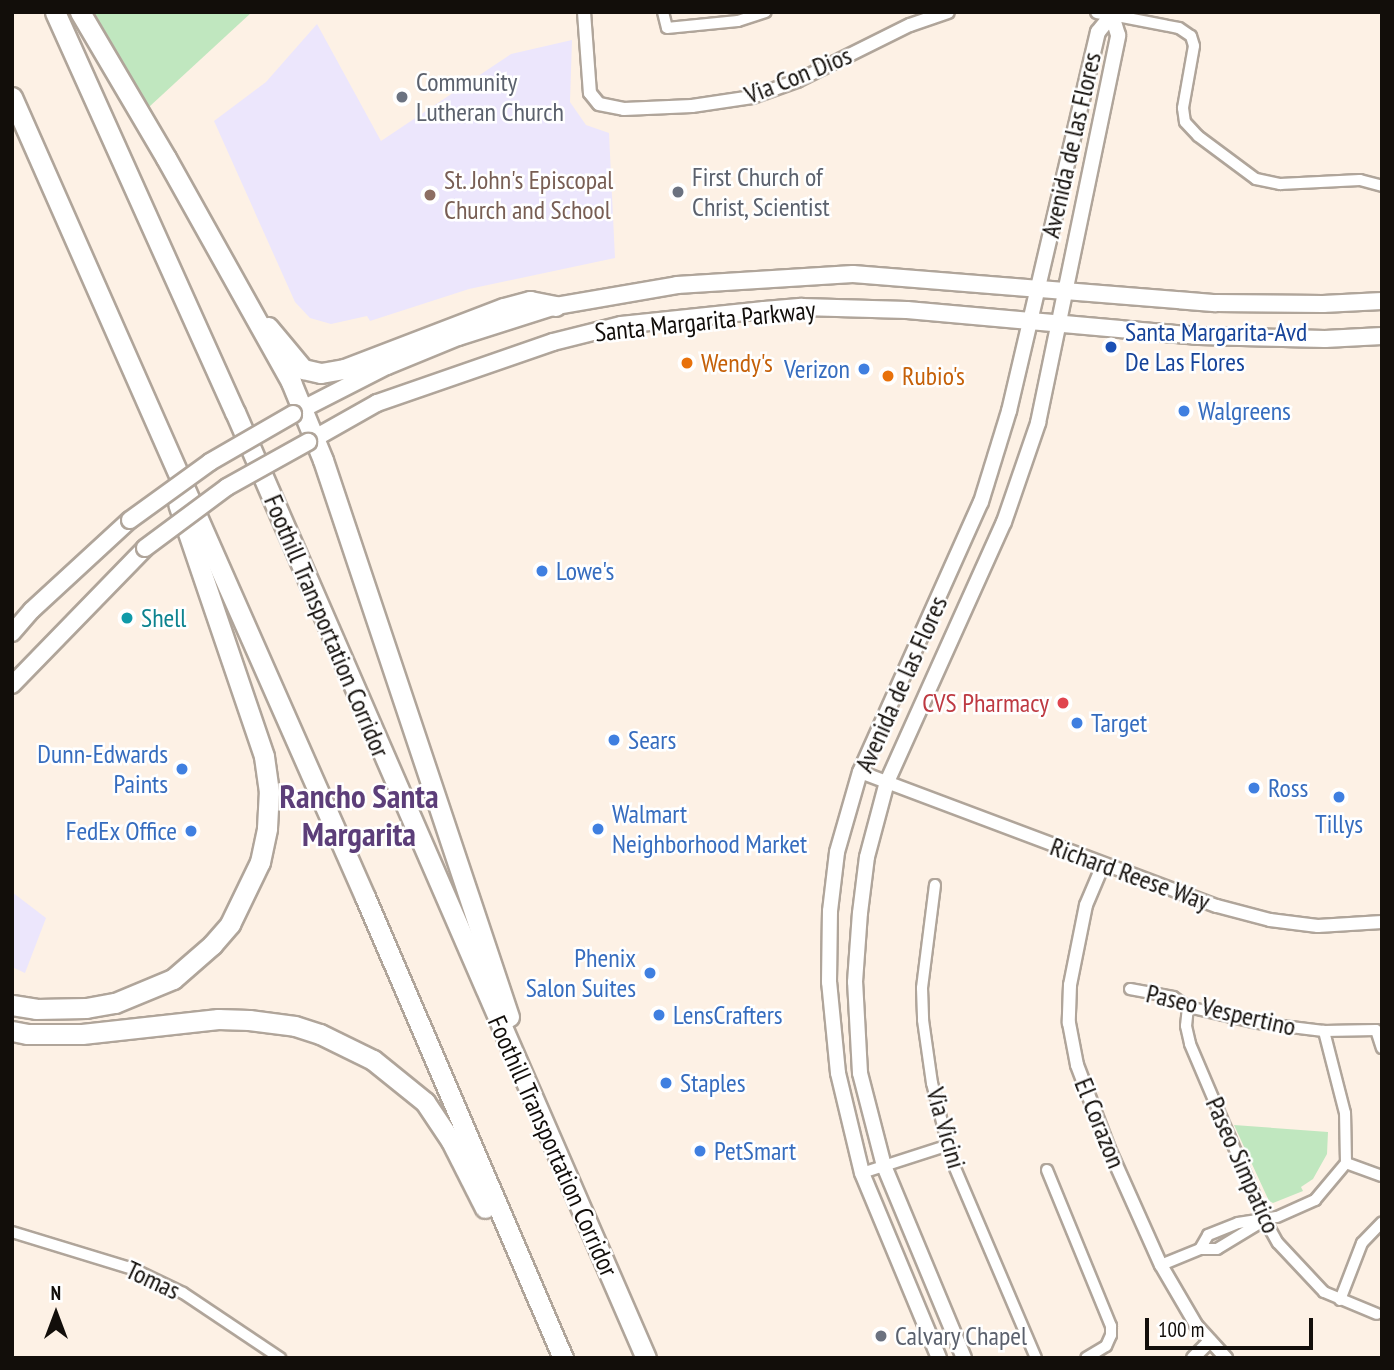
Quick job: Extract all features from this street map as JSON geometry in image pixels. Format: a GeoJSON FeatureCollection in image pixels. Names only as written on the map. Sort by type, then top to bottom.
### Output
{"type":"FeatureCollection","features":[{"type":"Feature","properties":{"kind":"highway","name":"Foothill Transportation Corridor"},"geometry":{"type":"LineString","coordinates":[[55,12],[235,412],[646,1358]]}},
{"type":"Feature","properties":{"kind":"highway"},"geometry":{"type":"LineString","coordinates":[[80,12],[245,299],[311,440],[514,1030],[564,1158],[565,1175]]}},
{"type":"Feature","properties":{"kind":"highway"},"geometry":{"type":"LineString","coordinates":[[12,97],[365,897],[563,1358]]}},
{"type":"Feature","properties":{"kind":"highway"},"geometry":{"type":"LineString","coordinates":[[245,299],[260,312],[272,334],[303,369],[321,373],[344,369],[504,308],[530,302],[556,306]]}},
{"type":"Feature","properties":{"kind":"highway"},"geometry":{"type":"LineString","coordinates":[[12,1005],[36,1009],[86,1008],[115,1003],[173,979],[212,945],[230,924],[260,862],[267,828],[269,792],[264,756],[175,495],[104,328],[106,314]]}},
{"type":"Feature","properties":{"kind":"highway"},"geometry":{"type":"LineString","coordinates":[[12,1031],[27,1034],[82,1034],[218,1019],[249,1020],[295,1026],[342,1043],[391,1072],[425,1102],[452,1141],[505,1247],[524,1270]]}},
{"type":"Feature","properties":{"kind":"main road","name":"Avenida de las Flores"},"geometry":{"type":"LineString","coordinates":[[939,1358],[863,1173],[838,1073],[829,982],[830,911],[837,852],[860,772],[981,502],[1009,411],[1098,32],[1113,14]]}},
{"type":"Feature","properties":{"kind":"main road","name":"Avenida de las Flores"},"geometry":{"type":"LineString","coordinates":[[964,1358],[884,1166],[860,1073],[855,982],[867,857],[887,782],[1004,522],[1038,423],[1118,35],[1113,14]]}},
{"type":"Feature","properties":{"kind":"main road","name":"Santa Margarita Parkway"},"geometry":{"type":"LineString","coordinates":[[12,633],[32,610],[130,520],[210,462],[297,411],[387,366],[458,337],[556,306],[677,285],[853,274],[1216,303],[1323,304],[1382,301]]}},
{"type":"Feature","properties":{"kind":"main road","name":"Santa Margarita Parkway"},"geometry":{"type":"LineString","coordinates":[[12,685],[145,548],[227,487],[390,398],[553,342],[621,325],[802,307],[906,310],[1199,336],[1325,339],[1382,336]]}},
{"type":"Feature","properties":{"kind":"street","name":"Via Con Dios"},"geometry":{"type":"LineString","coordinates":[[584,12],[590,93],[599,104],[624,109],[692,106],[752,97],[797,81],[910,25],[948,12]]}},
{"type":"Feature","properties":{"kind":"street"},"geometry":{"type":"LineString","coordinates":[[663,12],[667,28],[738,21],[766,12]]}},
{"type":"Feature","properties":{"kind":"street"},"geometry":{"type":"LineString","coordinates":[[694,12],[696,24]]}},
{"type":"Feature","properties":{"kind":"street"},"geometry":{"type":"LineString","coordinates":[[1097,12],[1179,28],[1191,36],[1194,46],[1183,108],[1185,122],[1198,136],[1256,178],[1280,184],[1360,180],[1382,186]]}},
{"type":"Feature","properties":{"kind":"street","name":"Richard Reese Way"},"geometry":{"type":"LineString","coordinates":[[860,772],[1217,906],[1270,920],[1318,926],[1382,922]]}},
{"type":"Feature","properties":{"kind":"street","name":"El Corazon"},"geometry":{"type":"LineString","coordinates":[[1103,865],[1086,905],[1070,985],[1069,1023],[1077,1065],[1109,1149],[1161,1265],[1196,1325],[1226,1358]]}},
{"type":"Feature","properties":{"kind":"street","name":"Via Vicini"},"geometry":{"type":"LineString","coordinates":[[935,885],[926,943],[923,1020],[932,1083],[946,1146],[1036,1358]]}},
{"type":"Feature","properties":{"kind":"street","name":"Paseo Vespertino"},"geometry":{"type":"LineString","coordinates":[[1130,989],[1173,997],[1188,1007],[1258,1023],[1324,1031],[1376,1030],[1382,1048]]}},
{"type":"Feature","properties":{"kind":"street","name":"Paseo Simpatico"},"geometry":{"type":"LineString","coordinates":[[1188,1007],[1186,1026],[1190,1044],[1265,1220],[1278,1243],[1309,1278],[1340,1300],[1377,1314]]}},
{"type":"Feature","properties":{"kind":"street"},"geometry":{"type":"LineString","coordinates":[[1161,1265],[1200,1249],[1217,1249],[1265,1220],[1315,1200],[1346,1163],[1345,1113],[1324,1031]]}},
{"type":"Feature","properties":{"kind":"street"},"geometry":{"type":"LineString","coordinates":[[863,1173],[946,1146]]}},
{"type":"Feature","properties":{"kind":"street"},"geometry":{"type":"LineString","coordinates":[[1346,1163],[1382,1176]]}},
{"type":"Feature","properties":{"kind":"street"},"geometry":{"type":"LineString","coordinates":[[1047,1170],[1111,1326],[1111,1335],[1106,1346],[1086,1358]]}},
{"type":"Feature","properties":{"kind":"street"},"geometry":{"type":"LineString","coordinates":[[1340,1300],[1362,1243],[1382,1222]]}},
{"type":"Feature","properties":{"kind":"street","name":"Tomas"},"geometry":{"type":"LineString","coordinates":[[12,1232],[133,1269],[183,1293],[280,1358]]}},
{"type":"Feature","properties":{"kind":"street"},"geometry":{"type":"LineString","coordinates":[[1193,1358],[1210,1341]]}},
{"type":"Feature","properties":{"kind":"shaded area","name":"St. John's Episcopal Church and School"},"geometry":{"type":"Polygon","coordinates":[[[317,24],[381,141],[511,54],[572,40],[570,102],[586,125],[609,133],[615,258],[469,289],[370,321],[367,316],[331,324],[310,318],[295,302],[214,121],[266,82],[317,24]]]}},
{"type":"Feature","properties":{"kind":"shaded area"},"geometry":{"type":"Polygon","coordinates":[[[12,892],[46,918],[25,973],[12,967],[12,892]]]}},
{"type":"Feature","properties":{"kind":"green space"},"geometry":{"type":"Polygon","coordinates":[[[94,12],[252,12],[149,107],[94,12]]]}},
{"type":"Feature","properties":{"kind":"green space"},"geometry":{"type":"Polygon","coordinates":[[[1234,1125],[1328,1132],[1327,1154],[1313,1179],[1301,1187],[1303,1191],[1273,1203],[1269,1201],[1234,1125]]]}},
{"type":"Feature","properties":{"kind":"place","name":"Community Lutheran Church"},"geometry":{"type":"Point","coordinates":[402,97]}},
{"type":"Feature","properties":{"kind":"place","name":"First Church of Christ, Scientist"},"geometry":{"type":"Point","coordinates":[678,192]}},
{"type":"Feature","properties":{"kind":"place","name":"St. John's Episcopal Church and School"},"geometry":{"type":"Point","coordinates":[430,195]}},
{"type":"Feature","properties":{"kind":"place","name":"Santa Margarita-Avd De Las Flores"},"geometry":{"type":"Point","coordinates":[1111,347]}},
{"type":"Feature","properties":{"kind":"place","name":"Wendy's"},"geometry":{"type":"Point","coordinates":[687,363]}},
{"type":"Feature","properties":{"kind":"place","name":"Verizon"},"geometry":{"type":"Point","coordinates":[864,369]}},
{"type":"Feature","properties":{"kind":"place","name":"Rubio's"},"geometry":{"type":"Point","coordinates":[888,376]}},
{"type":"Feature","properties":{"kind":"place","name":"Walgreens"},"geometry":{"type":"Point","coordinates":[1184,411]}},
{"type":"Feature","properties":{"kind":"place","name":"Lowe's"},"geometry":{"type":"Point","coordinates":[542,571]}},
{"type":"Feature","properties":{"kind":"place","name":"Shell"},"geometry":{"type":"Point","coordinates":[127,618]}},
{"type":"Feature","properties":{"kind":"place","name":"CVS Pharmacy"},"geometry":{"type":"Point","coordinates":[1063,703]}},
{"type":"Feature","properties":{"kind":"place","name":"Target"},"geometry":{"type":"Point","coordinates":[1077,723]}},
{"type":"Feature","properties":{"kind":"place","name":"Sears"},"geometry":{"type":"Point","coordinates":[614,740]}},
{"type":"Feature","properties":{"kind":"place","name":"Dunn-Edwards Paints"},"geometry":{"type":"Point","coordinates":[182,769]}},
{"type":"Feature","properties":{"kind":"place","name":"Ross"},"geometry":{"type":"Point","coordinates":[1254,788]}},
{"type":"Feature","properties":{"kind":"place","name":"Tillys"},"geometry":{"type":"Point","coordinates":[1339,797]}},
{"type":"Feature","properties":{"kind":"place","name":"Walmart Neighborhood Market"},"geometry":{"type":"Point","coordinates":[598,829]}},
{"type":"Feature","properties":{"kind":"place","name":"FedEx Office"},"geometry":{"type":"Point","coordinates":[191,831]}},
{"type":"Feature","properties":{"kind":"place","name":"Phenix Salon Suites"},"geometry":{"type":"Point","coordinates":[650,973]}},
{"type":"Feature","properties":{"kind":"place","name":"LensCrafters"},"geometry":{"type":"Point","coordinates":[659,1015]}},
{"type":"Feature","properties":{"kind":"place","name":"Staples"},"geometry":{"type":"Point","coordinates":[666,1083]}},
{"type":"Feature","properties":{"kind":"place","name":"PetSmart"},"geometry":{"type":"Point","coordinates":[700,1151]}},
{"type":"Feature","properties":{"kind":"place","name":"Calvary Chapel"},"geometry":{"type":"Point","coordinates":[881,1336]}},
{"type":"Feature","properties":{"kind":"district","name":"Rancho Santa Margarita"},"geometry":{"type":"Point","coordinates":[359,815]}}]}
